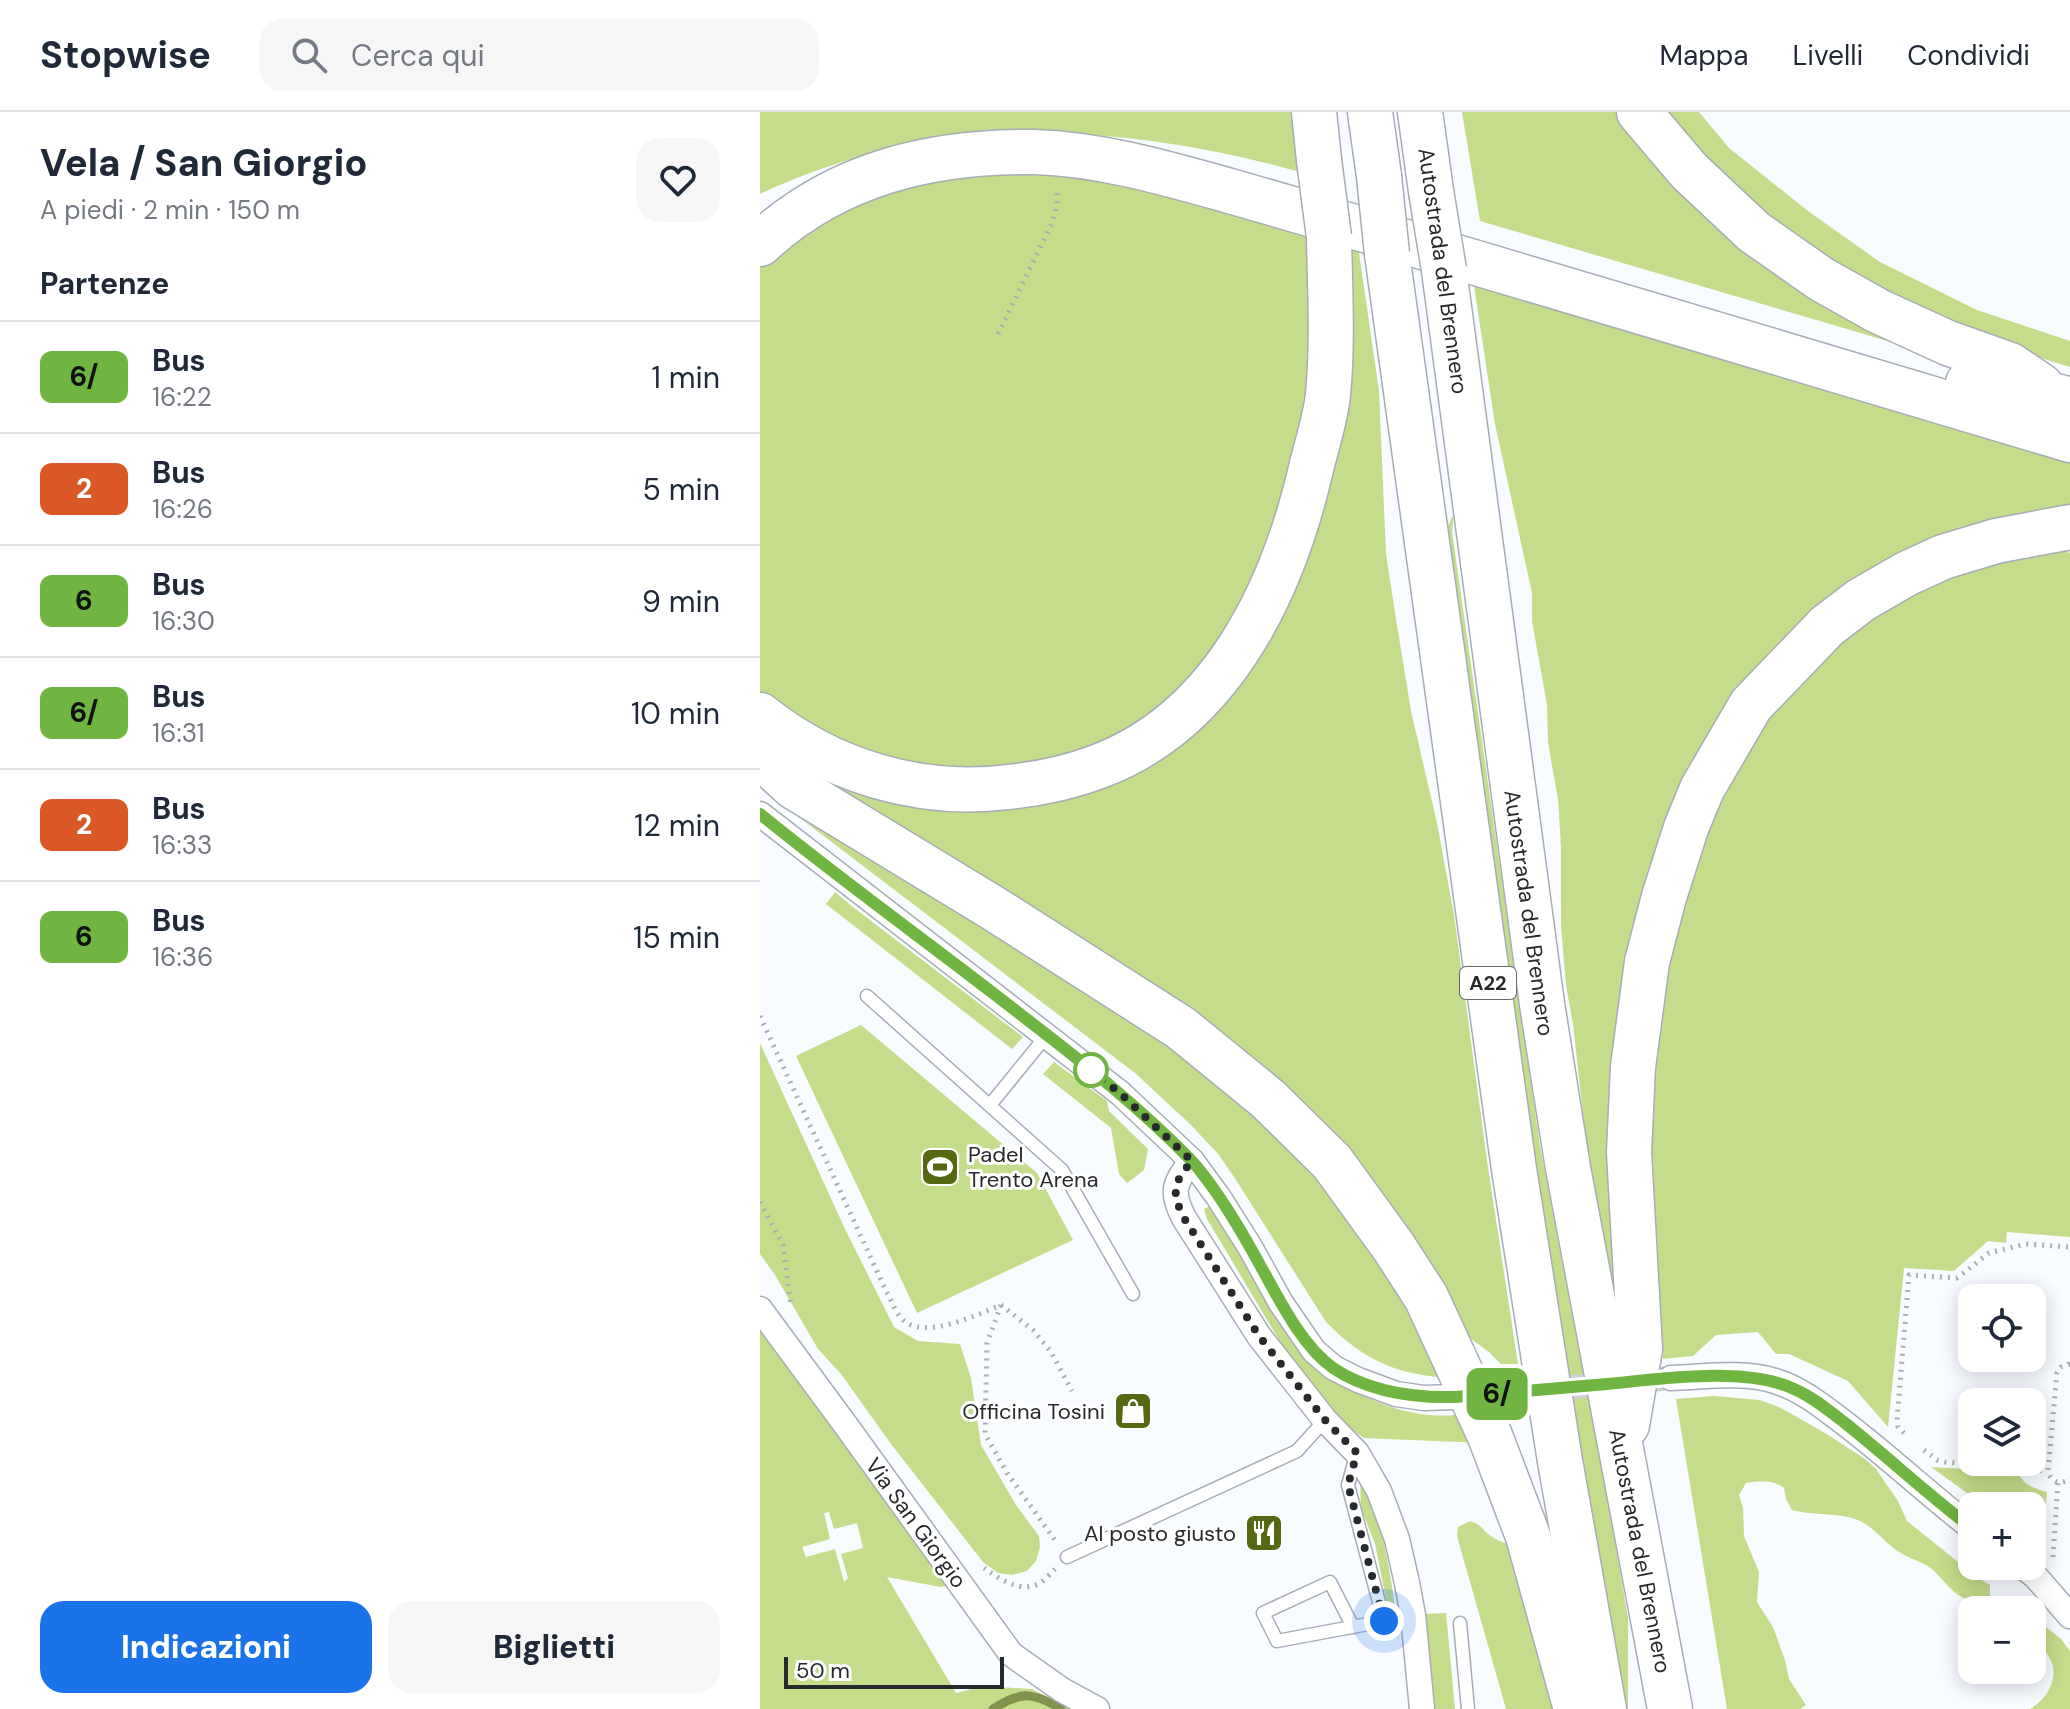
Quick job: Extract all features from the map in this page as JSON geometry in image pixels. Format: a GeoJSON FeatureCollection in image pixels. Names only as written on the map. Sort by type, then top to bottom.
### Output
{"type":"FeatureCollection","features":[{"type":"Feature","properties":{"kind":"highway"},"geometry":{"type":"LineString","coordinates":[[760,715],[800,744],[888,781],[942,789],[987,790],[1043,783],[1097,767],[1136,749],[1207,693],[1259,615],[1280,568],[1301,510],[1328,397],[1331,344],[1329,237],[1314,112]]}},
{"type":"Feature","properties":{"kind":"highway","name":"A22"},"geometry":{"type":"LineString","coordinates":[[1370,112],[1514,1169],[1560,1461],[1604,1709]]}},
{"type":"Feature","properties":{"kind":"highway","name":"Autostrada del Brennero"},"geometry":{"type":"LineString","coordinates":[[1420,112],[1542,1004],[1568,1168],[1670,1709]]}},
{"type":"Feature","properties":{"kind":"highway"},"geometry":{"type":"LineString","coordinates":[[1639,112],[1689,171],[1754,232],[1821,279],[1906,324],[2010,365],[2063,398]]}},
{"type":"Feature","properties":{"kind":"highway"},"geometry":{"type":"LineString","coordinates":[[760,208],[772,196],[826,166],[898,141],[972,128],[1028,126],[1074,129],[1199,153],[1306,182],[2006,395],[2063,398]]}},
{"type":"Feature","properties":{"kind":"highway"},"geometry":{"type":"LineString","coordinates":[[760,244],[808,205],[857,180],[913,163],[971,153],[1037,152],[1136,165],[1488,266],[2070,440]]}},
{"type":"Feature","properties":{"kind":"highway"},"geometry":{"type":"LineString","coordinates":[[1622,1455],[1640,1349],[1629,1152],[1633,1067],[1647,962],[1664,897],[1702,789],[1751,705],[1827,626],[1861,600],[1943,557],[1996,541],[2070,527]]}},
{"type":"Feature","properties":{"kind":"highway"},"geometry":{"type":"LineString","coordinates":[[760,756],[794,787],[993,908],[1181,1028],[1268,1099],[1332,1162],[1426,1297],[1490,1436],[1528,1536],[1576,1709]]}},
{"type":"Feature","properties":{"kind":"street"},"geometry":{"type":"LineString","coordinates":[[760,814],[1120,1093],[1192,1161],[1235,1223],[1281,1303],[1314,1351],[1334,1368],[1396,1394],[1424,1398],[1455,1397]]}},
{"type":"Feature","properties":{"kind":"street"},"geometry":{"type":"LineString","coordinates":[[1192,1161],[1178,1179],[1175,1191],[1176,1203],[1184,1218],[1259,1336],[1325,1420],[1357,1453],[1379,1491],[1397,1539],[1413,1615],[1422,1709]]}},
{"type":"Feature","properties":{"kind":"street","name":"Via San Giorgio"},"geometry":{"type":"LineString","coordinates":[[760,1309],[1011,1654],[1062,1690],[1097,1709]]}},
{"type":"Feature","properties":{"kind":"street"},"geometry":{"type":"LineString","coordinates":[[1671,1378],[1753,1377],[1774,1380],[1795,1389],[1874,1446],[1958,1518]]}},
{"type":"Feature","properties":{"kind":"street"},"geometry":{"type":"LineString","coordinates":[[2046,1573],[2070,1590]]}},
{"type":"Feature","properties":{"kind":"street"},"geometry":{"type":"LineString","coordinates":[[2046,1580],[2070,1616]]}},
{"type":"Feature","properties":{"kind":"lane"},"geometry":{"type":"LineString","coordinates":[[867,996],[1062,1170],[1133,1294]]}},
{"type":"Feature","properties":{"kind":"lane"},"geometry":{"type":"LineString","coordinates":[[990,1105],[1047,1035]]}},
{"type":"Feature","properties":{"kind":"lane"},"geometry":{"type":"LineString","coordinates":[[1067,1557],[1297,1451],[1325,1420]]}},
{"type":"Feature","properties":{"kind":"lane"},"geometry":{"type":"LineString","coordinates":[[1353,1627],[1330,1582],[1263,1613],[1277,1641],[1353,1627],[1384,1621],[1348,1485],[1357,1453]]}},
{"type":"Feature","properties":{"kind":"lane"},"geometry":{"type":"LineString","coordinates":[[1460,1623],[1468,1709]]}},
{"type":"Feature","properties":{"kind":"path"},"geometry":{"type":"LineString","coordinates":[[998,334],[1045,241],[1057,204],[1054,173],[1037,152]]}},
{"type":"Feature","properties":{"kind":"path"},"geometry":{"type":"LineString","coordinates":[[760,1016],[902,1320],[922,1329],[948,1326],[1001,1305]]}},
{"type":"Feature","properties":{"kind":"path"},"geometry":{"type":"LineString","coordinates":[[760,1202],[783,1245],[792,1315]]}},
{"type":"Feature","properties":{"kind":"path"},"geometry":{"type":"LineString","coordinates":[[1911,1439],[1898,1427],[1897,1420],[1909,1275],[1957,1278],[1989,1253],[2026,1244],[2070,1247]]}},
{"type":"Feature","properties":{"kind":"path"},"geometry":{"type":"LineString","coordinates":[[1001,1305],[1033,1330],[1051,1352],[1072,1391]]}},
{"type":"Feature","properties":{"kind":"path"},"geometry":{"type":"LineString","coordinates":[[1001,1305],[987,1343],[985,1434],[1007,1473],[1067,1557]]}},
{"type":"Feature","properties":{"kind":"path"},"geometry":{"type":"LineString","coordinates":[[2070,1356],[2070,1364],[2061,1367],[2057,1373],[2048,1471],[2051,1478],[2058,1482],[2066,1482],[2070,1478]]}},
{"type":"Feature","properties":{"kind":"path"},"geometry":{"type":"LineString","coordinates":[[1921,1448],[1945,1462],[2048,1471]]}},
{"type":"Feature","properties":{"kind":"path"},"geometry":{"type":"LineString","coordinates":[[2046,1531],[2058,1482]]}},
{"type":"Feature","properties":{"kind":"green space"},"geometry":{"type":"Polygon","coordinates":[[[760,112],[1297,112],[1304,173],[1165,143],[1096,135],[1027,133],[959,138],[892,149],[825,167],[760,194],[760,112]]]}},
{"type":"Feature","properties":{"kind":"green space"},"geometry":{"type":"Polygon","coordinates":[[[1462,112],[1624,112],[1644,137],[1993,372],[1480,221],[1462,112]]]}},
{"type":"Feature","properties":{"kind":"green space"},"geometry":{"type":"Polygon","coordinates":[[[1646,112],[1699,112],[1729,148],[1808,211],[1880,262],[1977,310],[2070,341],[2070,367],[2006,347],[1824,269],[1646,112]]]}},
{"type":"Feature","properties":{"kind":"green space"},"geometry":{"type":"Polygon","coordinates":[[[1078,166],[1312,233],[1315,320],[1297,469],[1234,627],[1154,719],[1037,773],[890,769],[760,698],[760,255],[890,179],[1078,166]]]}},
{"type":"Feature","properties":{"kind":"green space"},"geometry":{"type":"Polygon","coordinates":[[[1339,240],[1358,246],[1379,391],[1386,554],[1411,711],[1454,915],[1521,1384],[1489,1352],[1452,1325],[1335,1150],[863,818],[760,724],[1030,796],[1255,656],[1339,240]]]}},
{"type":"Feature","properties":{"kind":"green space"},"geometry":{"type":"Polygon","coordinates":[[[1473,279],[2070,453],[2070,505],[2013,518],[1740,699],[1608,1158],[1614,1280],[1607,1283],[1592,1194],[1566,985],[1561,926],[1558,799],[1548,743],[1547,705],[1532,621],[1532,593],[1495,424],[1473,279]]]}},
{"type":"Feature","properties":{"kind":"green space"},"geometry":{"type":"Polygon","coordinates":[[[1454,513],[1452,532],[1540,1146],[1628,1618],[1628,1709],[1624,1709],[1536,1216],[1444,535],[1454,513]]]}},
{"type":"Feature","properties":{"kind":"green space"},"geometry":{"type":"Polygon","coordinates":[[[2063,545],[2070,554],[2070,1237],[2007,1232],[2006,1243],[1988,1241],[1954,1271],[1904,1268],[1888,1427],[1848,1381],[1789,1354],[1776,1354],[1758,1332],[1716,1335],[1693,1356],[1663,1359],[1642,1255],[1647,999],[1723,774],[1818,652],[1936,576],[2063,545]]]}},
{"type":"Feature","properties":{"kind":"green space"},"geometry":{"type":"Polygon","coordinates":[[[787,808],[1183,1047],[1336,1186],[1452,1378],[1415,1374],[1383,1364],[1340,1335],[1326,1322],[1219,1155],[1190,1124],[1135,1073],[787,808]]]}},
{"type":"Feature","properties":{"kind":"green space"},"geometry":{"type":"Polygon","coordinates":[[[835,892],[1023,1037],[1012,1049],[826,904],[835,892]]]}},
{"type":"Feature","properties":{"kind":"green space","name":"Padel Trento Arena"},"geometry":{"type":"Polygon","coordinates":[[[861,1025],[1037,1173],[1073,1240],[917,1313],[796,1056],[861,1025]]]}},
{"type":"Feature","properties":{"kind":"green space"},"geometry":{"type":"Polygon","coordinates":[[[760,1043],[845,1229],[894,1327],[918,1341],[960,1344],[971,1378],[981,1445],[1016,1505],[1039,1536],[1036,1561],[1027,1571],[1012,1575],[998,1573],[983,1562],[841,1374],[818,1349],[760,1254],[760,1043]]]}},
{"type":"Feature","properties":{"kind":"green space"},"geometry":{"type":"Polygon","coordinates":[[[1054,1062],[1107,1101],[1109,1111],[1148,1149],[1144,1170],[1127,1183],[1119,1174],[1111,1128],[1043,1074],[1054,1062]]]}},
{"type":"Feature","properties":{"kind":"green space"},"geometry":{"type":"Polygon","coordinates":[[[1210,1206],[1340,1384],[1370,1399],[1418,1414],[1468,1413],[1482,1443],[1364,1438],[1347,1426],[1318,1395],[1288,1355],[1207,1219],[1204,1209],[1210,1206]]]}},
{"type":"Feature","properties":{"kind":"green space"},"geometry":{"type":"Polygon","coordinates":[[[760,1325],[951,1585],[941,1587],[887,1577],[956,1693],[983,1686],[1032,1689],[1070,1709],[760,1709],[760,1325]],[[829,1512],[824,1513],[830,1539],[802,1547],[806,1557],[835,1549],[844,1582],[848,1578],[841,1554],[863,1548],[857,1523],[834,1529],[829,1512]]]}},
{"type":"Feature","properties":{"kind":"green space"},"geometry":{"type":"Polygon","coordinates":[[[1714,1396],[1760,1400],[1825,1433],[1876,1469],[1898,1501],[1907,1521],[1958,1562],[1958,1580],[1981,1580],[1990,1585],[1990,1596],[1957,1594],[1929,1567],[1899,1552],[1860,1521],[1792,1510],[1780,1485],[1766,1481],[1746,1483],[1739,1495],[1744,1536],[1759,1572],[1757,1602],[1773,1627],[1789,1679],[1806,1705],[1800,1709],[1727,1709],[1676,1399],[1714,1396]]]}},
{"type":"Feature","properties":{"kind":"green space"},"geometry":{"type":"Polygon","coordinates":[[[1931,1467],[1958,1469],[1958,1476],[2020,1476],[2029,1485],[2047,1492],[2046,1503],[2046,1492],[1966,1492],[1931,1467]]]}},
{"type":"Feature","properties":{"kind":"green space"},"geometry":{"type":"Polygon","coordinates":[[[1360,1478],[1383,1536],[1399,1642],[1375,1544],[1361,1508],[1360,1478]]]}},
{"type":"Feature","properties":{"kind":"green space"},"geometry":{"type":"Polygon","coordinates":[[[1470,1521],[1494,1538],[1519,1548],[1559,1709],[1506,1709],[1457,1536],[1458,1527],[1470,1521]]]}},
{"type":"Feature","properties":{"kind":"green space"},"geometry":{"type":"Polygon","coordinates":[[[1446,1613],[1455,1709],[1432,1709],[1425,1614],[1446,1613]]]}},
{"type":"Feature","properties":{"kind":"green space"},"geometry":{"type":"Polygon","coordinates":[[[2046,1627],[2070,1651],[2070,1709],[2030,1709],[2043,1699],[2051,1685],[2053,1670],[2048,1655],[2046,1627]]]}},
{"type":"Feature","properties":{"kind":"waterway"},"geometry":{"type":"LineString","coordinates":[[993,1709],[1011,1699],[1027,1696],[1043,1699],[1061,1709]]}},
{"type":"Feature","properties":{"kind":"tunnel"},"geometry":{"type":"LineString","coordinates":[[1462,1397],[1671,1378]]}},
{"type":"Feature","properties":{"kind":"bus line","name":"6/"},"geometry":{"type":"LineString","coordinates":[[760,814],[1120,1093],[1192,1161],[1235,1223],[1281,1303],[1314,1351],[1334,1368],[1376,1388],[1424,1398],[1671,1378],[1731,1376],[1774,1380],[1814,1400],[1958,1518]]}},
{"type":"Feature","properties":{"kind":"place","name":"Padel Trento Arena"},"geometry":{"type":"Point","coordinates":[940,1167]}},
{"type":"Feature","properties":{"kind":"place","name":"Officina Tosini"},"geometry":{"type":"Point","coordinates":[1133,1411]}},
{"type":"Feature","properties":{"kind":"place","name":"Al posto giusto"},"geometry":{"type":"Point","coordinates":[1264,1533]}},
{"type":"Feature","properties":{"kind":"route"},"geometry":{"type":"LineString","coordinates":[[1091,1070],[1192,1161],[1178,1179],[1175,1191],[1176,1203],[1184,1218],[1259,1336],[1325,1420],[1357,1453],[1348,1485],[1384,1621]]}}]}
